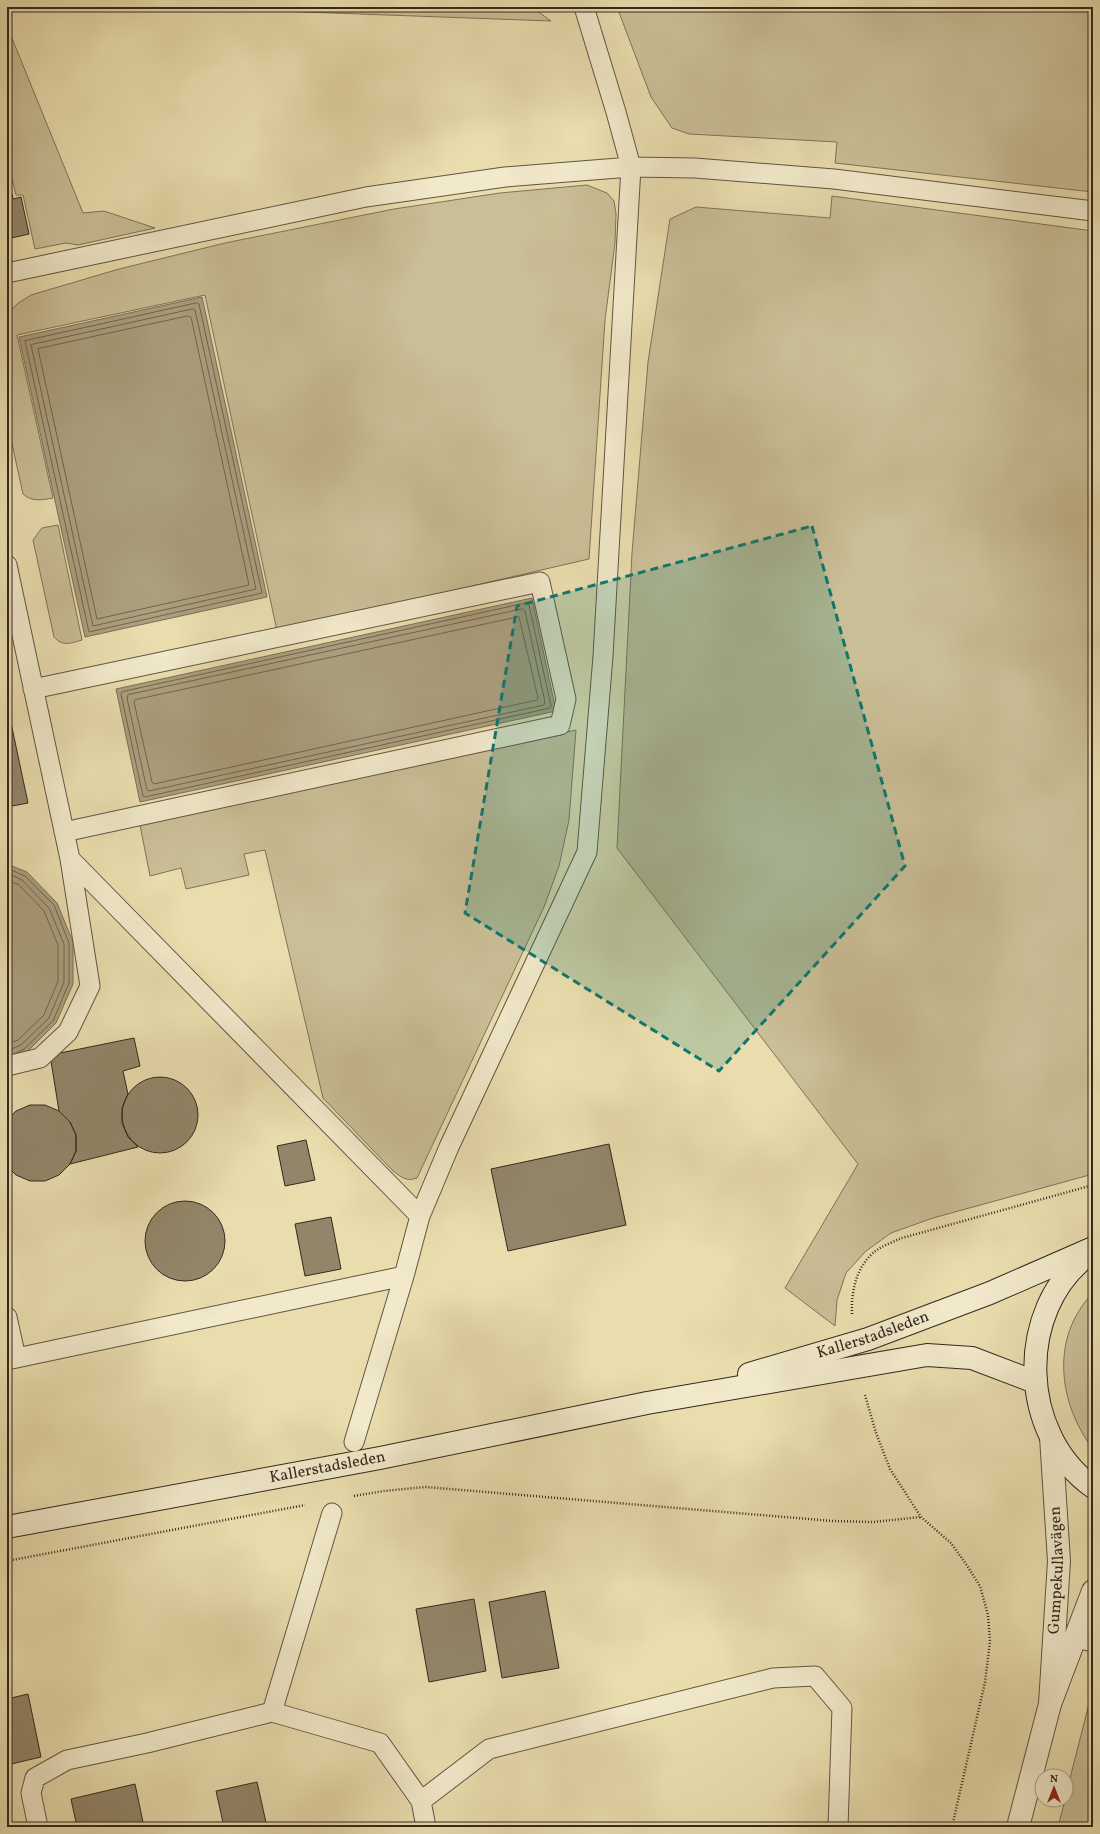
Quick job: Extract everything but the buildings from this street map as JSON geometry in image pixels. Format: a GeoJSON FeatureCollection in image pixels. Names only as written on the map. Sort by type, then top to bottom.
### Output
{"type":"FeatureCollection","features":[{"type":"Feature","properties":{"kind":"main road","name":"Kallerstadsleden"},"geometry":{"type":"LineString","coordinates":[[647,1403],[868,1339],[990,1293],[1093,1248]]}},
{"type":"Feature","properties":{"kind":"main road"},"geometry":{"type":"LineString","coordinates":[[1093,1252],[1084,1258],[1065,1278],[1051,1301],[1040,1327],[1035,1354],[1035,1382],[1040,1410],[1051,1437],[1074,1470],[1093,1487]]}},
{"type":"Feature","properties":{"kind":"main road","name":"Kallerstadsleden"},"geometry":{"type":"LineString","coordinates":[[7,1527],[373,1459],[647,1403],[927,1355],[972,1358],[1035,1382]]}},
{"type":"Feature","properties":{"kind":"main road","name":"Gumpekullavägen"},"geometry":{"type":"LineString","coordinates":[[1018,1827],[1050,1704],[1058,1561],[1051,1437]]}},
{"type":"Feature","properties":{"kind":"main road","name":"Gumpekullavägen"},"geometry":{"type":"LineString","coordinates":[[1050,1704],[1084,1640],[1093,1591]]}},
{"type":"Feature","properties":{"kind":"lane"},"geometry":{"type":"LineString","coordinates":[[354,1442],[404,1276],[420,1216],[449,1147],[587,852],[603,656],[631,167],[584,7]]}},
{"type":"Feature","properties":{"kind":"lane"},"geometry":{"type":"LineString","coordinates":[[7,273],[366,197],[505,177],[631,167],[695,168],[834,179],[1093,211]]}},
{"type":"Feature","properties":{"kind":"lane"},"geometry":{"type":"LineString","coordinates":[[7,565],[11,602],[33,689],[70,859],[90,986],[68,1032],[40,1058],[7,1066]]}},
{"type":"Feature","properties":{"kind":"lane"},"geometry":{"type":"LineString","coordinates":[[33,689],[540,582],[566,699],[560,725],[64,832]]}},
{"type":"Feature","properties":{"kind":"lane"},"geometry":{"type":"LineString","coordinates":[[70,859],[420,1216]]}},
{"type":"Feature","properties":{"kind":"lane"},"geometry":{"type":"LineString","coordinates":[[7,1317],[12,1359],[404,1276]]}},
{"type":"Feature","properties":{"kind":"lane"},"geometry":{"type":"LineString","coordinates":[[272,1712],[332,1513]]}},
{"type":"Feature","properties":{"kind":"lane"},"geometry":{"type":"LineString","coordinates":[[420,1801],[489,1749],[773,1678],[815,1676],[842,1708],[838,1827]]}},
{"type":"Feature","properties":{"kind":"lane"},"geometry":{"type":"LineString","coordinates":[[38,1827],[31,1793],[35,1778],[67,1760],[147,1743],[272,1712],[380,1743],[420,1801],[426,1827]]}},
{"type":"Feature","properties":{"kind":"path"},"geometry":{"type":"LineString","coordinates":[[852,1317],[851,1298],[858,1274],[874,1253],[902,1238],[1093,1185]]}},
{"type":"Feature","properties":{"kind":"path"},"geometry":{"type":"LineString","coordinates":[[864,1391],[876,1433],[890,1469],[921,1517],[955,1548],[980,1586],[988,1615],[990,1642],[985,1682],[952,1827]]}},
{"type":"Feature","properties":{"kind":"path"},"geometry":{"type":"LineString","coordinates":[[352,1496],[424,1487],[832,1521],[873,1522],[921,1517]]}},
{"type":"Feature","properties":{"kind":"path"},"geometry":{"type":"LineString","coordinates":[[7,1561],[305,1505]]}},
{"type":"Feature","properties":{"kind":"highlighted area"},"geometry":{"type":"Polygon","coordinates":[[[812,526],[905,866],[719,1071],[465,913],[517,606],[812,526]]]}},
{"type":"Feature","properties":{"kind":"shaded area"},"geometry":{"type":"Polygon","coordinates":[[[263,7],[532,7],[551,21],[277,11],[263,7]]]}},
{"type":"Feature","properties":{"kind":"shaded area"},"geometry":{"type":"Polygon","coordinates":[[[617,7],[1093,7],[1093,192],[835,163],[837,142],[689,134],[672,128],[651,97],[617,7]]]}},
{"type":"Feature","properties":{"kind":"shaded area"},"geometry":{"type":"Polygon","coordinates":[[[7,26],[83,213],[104,211],[155,228],[78,245],[66,243],[35,249],[23,195],[16,195],[7,158],[7,26]]]}},
{"type":"Feature","properties":{"kind":"shaded area"},"geometry":{"type":"Polygon","coordinates":[[[587,185],[607,193],[614,201],[616,214],[615,243],[605,320],[589,559],[277,631],[205,295],[17,335],[53,498],[41,500],[33,499],[26,497],[23,494],[7,421],[7,315],[17,304],[31,295],[119,269],[225,243],[394,209],[500,193],[587,185]]]}},
{"type":"Feature","properties":{"kind":"shaded area"},"geometry":{"type":"Polygon","coordinates":[[[832,196],[1093,231],[1093,1174],[933,1218],[891,1233],[866,1251],[846,1273],[837,1300],[835,1326],[785,1288],[858,1164],[617,848],[632,553],[648,362],[670,219],[696,207],[830,218],[832,196]]]}},
{"type":"Feature","properties":{"kind":"shaded area"},"geometry":{"type":"Polygon","coordinates":[[[58,525],[82,640],[67,643],[61,642],[54,637],[33,540],[42,528],[58,525]]]}},
{"type":"Feature","properties":{"kind":"shaded area"},"geometry":{"type":"Polygon","coordinates":[[[576,730],[569,820],[559,866],[544,907],[417,1178],[404,1178],[392,1170],[323,1098],[265,850],[244,854],[249,875],[186,889],[181,868],[150,876],[140,825],[576,730]]]}},
{"type":"Feature","properties":{"kind":"shaded area"},"geometry":{"type":"Polygon","coordinates":[[[1093,1293],[1093,1449],[1081,1431],[1072,1411],[1066,1391],[1064,1370],[1065,1350],[1070,1329],[1079,1310],[1093,1293]]]}},
{"type":"Feature","properties":{"kind":"shaded area"},"geometry":{"type":"Polygon","coordinates":[[[1093,1688],[1093,1827],[1058,1827],[1063,1808],[1074,1808],[1074,1768],[1073,1768],[1093,1688]]]}},
{"type":"Feature","properties":{"kind":"water"},"geometry":{"type":"Polygon","coordinates":[[[202,297],[267,597],[85,637],[19,337],[202,297]]]}},
{"type":"Feature","properties":{"kind":"water"},"geometry":{"type":"Polygon","coordinates":[[[532,598],[556,711],[140,802],[116,689],[532,598]]]}},
{"type":"Feature","properties":{"kind":"water"},"geometry":{"type":"Polygon","coordinates":[[[7,864],[27,872],[57,903],[73,942],[73,984],[56,1023],[26,1053],[7,1061],[7,864]]]}}]}
